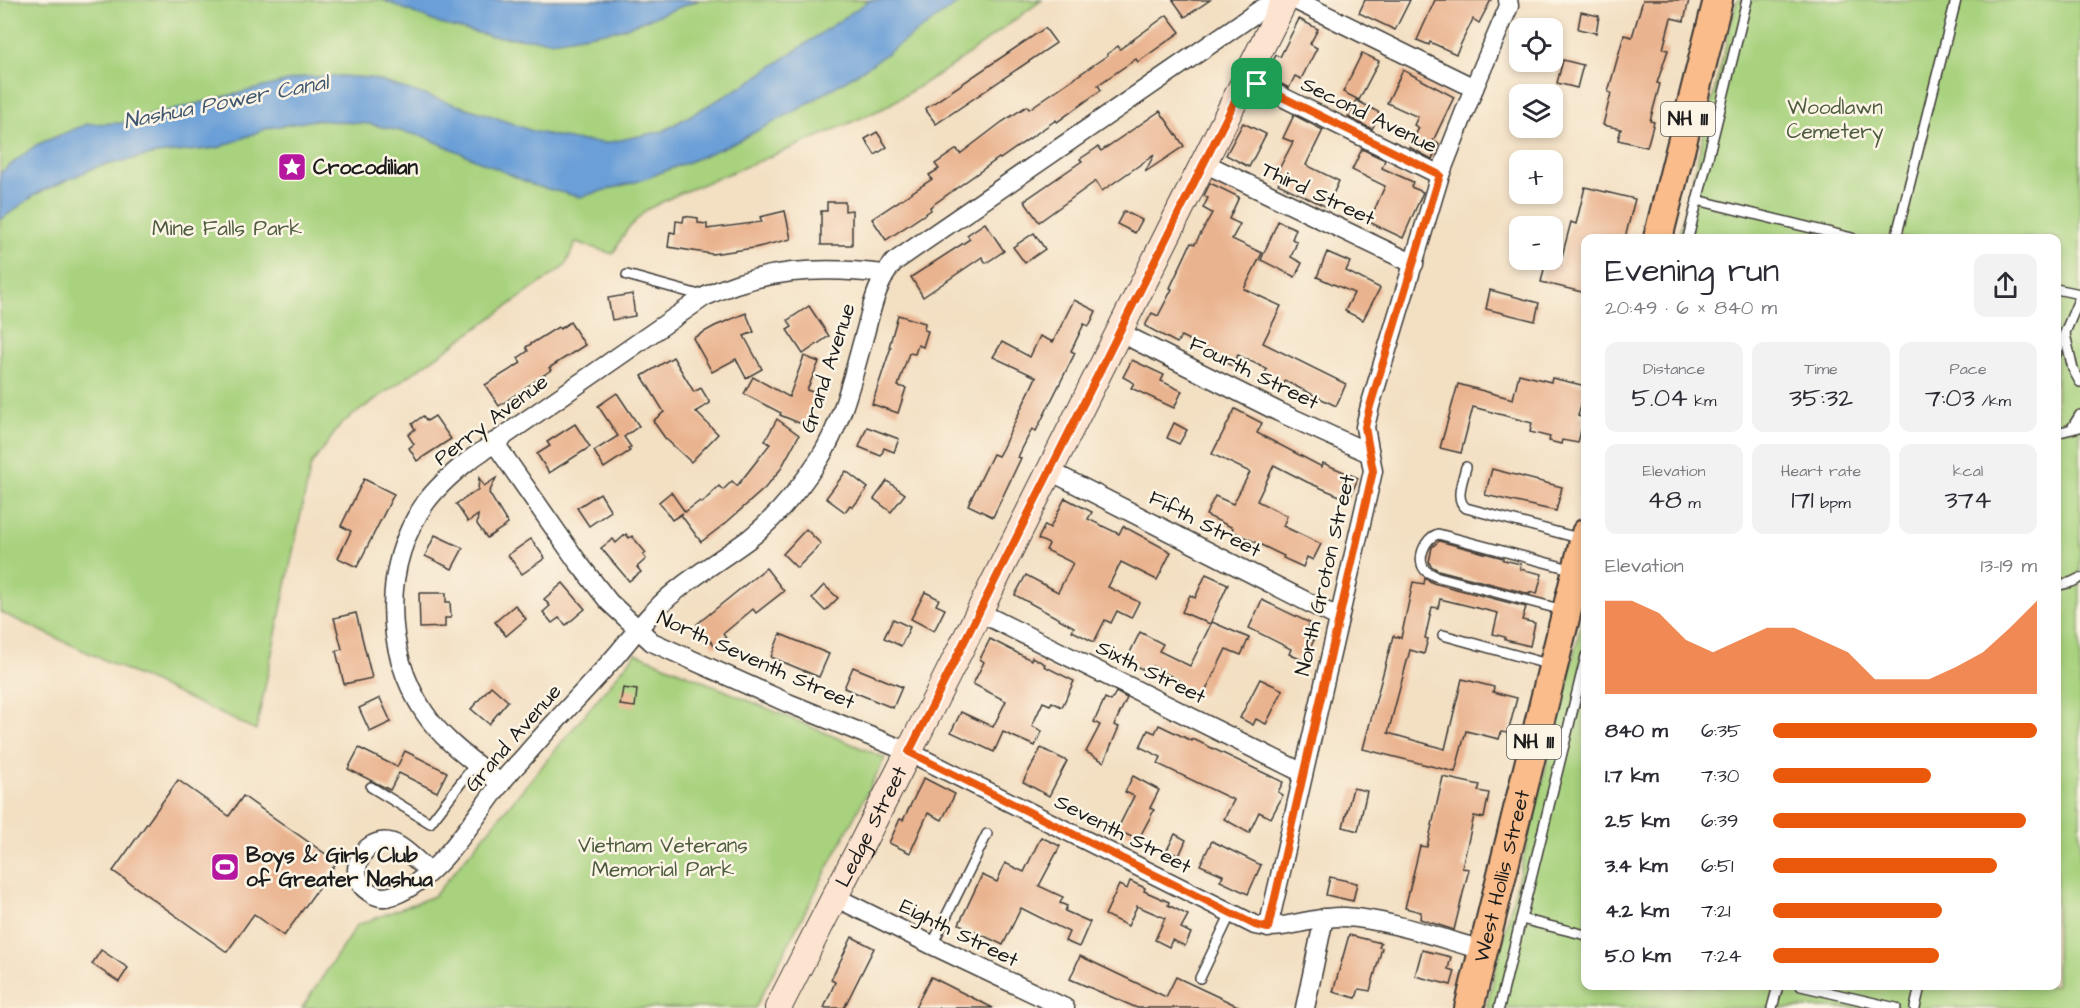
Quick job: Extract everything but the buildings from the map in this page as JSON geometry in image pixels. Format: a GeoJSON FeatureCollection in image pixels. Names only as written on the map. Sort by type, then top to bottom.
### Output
{"type":"FeatureCollection","features":[{"type":"Feature","properties":{"kind":"main road","name":"NH 111"},"geometry":{"type":"LineString","coordinates":[[1660,234],[1718,0]]}},
{"type":"Feature","properties":{"kind":"main road","name":"West Hollis Street"},"geometry":{"type":"LineString","coordinates":[[1469,1008],[1581,552]]}},
{"type":"Feature","properties":{"kind":"street","name":"Grand Avenue"},"geometry":{"type":"LineString","coordinates":[[429,872],[453,848],[501,783],[656,609],[768,523],[796,490],[820,456],[840,415],[876,294],[884,274],[894,261],[1260,10],[1279,0]]}},
{"type":"Feature","properties":{"kind":"street","name":"Ledge Street"},"geometry":{"type":"LineString","coordinates":[[778,1008],[909,752],[1285,0]]}},
{"type":"Feature","properties":{"kind":"street"},"geometry":{"type":"LineString","coordinates":[[1295,0],[1474,88]]}},
{"type":"Feature","properties":{"kind":"street","name":"North Groton Street"},"geometry":{"type":"LineString","coordinates":[[1268,928],[1373,471],[1365,427],[1367,416],[1440,175],[1509,6],[1508,0]]}},
{"type":"Feature","properties":{"kind":"street","name":"Second Avenue"},"geometry":{"type":"LineString","coordinates":[[1246,79],[1440,175]]}},
{"type":"Feature","properties":{"kind":"street","name":"Third Street"},"geometry":{"type":"LineString","coordinates":[[1204,164],[1414,264]]}},
{"type":"Feature","properties":{"kind":"street","name":"Perry Avenue"},"geometry":{"type":"LineString","coordinates":[[501,783],[440,732],[414,694],[399,655],[394,636],[393,597],[396,574],[403,548],[426,503],[451,475],[495,442],[704,297],[720,289],[761,277],[802,270],[841,270],[884,274]]}},
{"type":"Feature","properties":{"kind":"street","name":"Fourth Street"},"geometry":{"type":"LineString","coordinates":[[1119,332],[1279,412],[1369,453]]}},
{"type":"Feature","properties":{"kind":"street","name":"North Seventh Street"},"geometry":{"type":"LineString","coordinates":[[495,442],[577,561],[609,602],[652,642],[788,703],[909,752]]}},
{"type":"Feature","properties":{"kind":"street","name":"Fifth Street"},"geometry":{"type":"LineString","coordinates":[[1050,471],[1339,618]]}},
{"type":"Feature","properties":{"kind":"street","name":"Sixth Street"},"geometry":{"type":"LineString","coordinates":[[979,612],[1303,772]]}},
{"type":"Feature","properties":{"kind":"street","name":"Seventh Street"},"geometry":{"type":"LineString","coordinates":[[909,752],[1255,925],[1268,928],[1284,927],[1345,916],[1387,924],[1483,950]]}},
{"type":"Feature","properties":{"kind":"street","name":"Eighth Street"},"geometry":{"type":"LineString","coordinates":[[835,897],[1065,1008]]}},
{"type":"Feature","properties":{"kind":"street"},"geometry":{"type":"LineString","coordinates":[[1305,1008],[1324,918]]}},
{"type":"Feature","properties":{"kind":"lane"},"geometry":{"type":"LineString","coordinates":[[1689,234],[1747,0]]}},
{"type":"Feature","properties":{"kind":"lane"},"geometry":{"type":"LineString","coordinates":[[1897,234],[1956,0]]}},
{"type":"Feature","properties":{"kind":"lane"},"geometry":{"type":"LineString","coordinates":[[1697,200],[1836,234]]}},
{"type":"Feature","properties":{"kind":"lane"},"geometry":{"type":"LineString","coordinates":[[627,275],[704,297]]}},
{"type":"Feature","properties":{"kind":"lane"},"geometry":{"type":"LineString","coordinates":[[2061,290],[2080,296],[2061,343]]}},
{"type":"Feature","properties":{"kind":"lane"},"geometry":{"type":"LineString","coordinates":[[2065,334],[2073,369],[2080,382]]}},
{"type":"Feature","properties":{"kind":"lane"},"geometry":{"type":"LineString","coordinates":[[2061,432],[2076,427],[2080,415]]}},
{"type":"Feature","properties":{"kind":"lane"},"geometry":{"type":"LineString","coordinates":[[1466,467],[1459,498],[1466,508],[1581,535]]}},
{"type":"Feature","properties":{"kind":"lane"},"geometry":{"type":"LineString","coordinates":[[1566,611],[1435,576],[1426,571],[1422,564],[1422,555],[1426,541],[1438,534],[1576,571]]}},
{"type":"Feature","properties":{"kind":"lane"},"geometry":{"type":"LineString","coordinates":[[2061,585],[2080,578]]}},
{"type":"Feature","properties":{"kind":"lane"},"geometry":{"type":"LineString","coordinates":[[1443,635],[1553,665]]}},
{"type":"Feature","properties":{"kind":"lane"},"geometry":{"type":"LineString","coordinates":[[1499,1008],[1581,676]]}},
{"type":"Feature","properties":{"kind":"lane"},"geometry":{"type":"LineString","coordinates":[[371,788],[430,823],[476,763]]}},
{"type":"Feature","properties":{"kind":"lane"},"geometry":{"type":"LineString","coordinates":[[932,945],[987,834]]}},
{"type":"Feature","properties":{"kind":"lane"},"geometry":{"type":"LineString","coordinates":[[1200,978],[1231,913]]}},
{"type":"Feature","properties":{"kind":"lane"},"geometry":{"type":"LineString","coordinates":[[1521,919],[1581,934]]}},
{"type":"Feature","properties":{"kind":"lane"},"geometry":{"type":"LineString","coordinates":[[1772,1008],[1777,990]]}},
{"type":"Feature","properties":{"kind":"lane"},"geometry":{"type":"LineString","coordinates":[[1818,990],[1896,1008]]}},
{"type":"Feature","properties":{"kind":"lane"},"geometry":{"type":"LineString","coordinates":[[1915,1008],[1919,990]]}},
{"type":"Feature","properties":{"kind":"green space","name":"Mine Falls Park"},"geometry":{"type":"Polygon","coordinates":[[[0,0],[1042,0],[952,66],[884,108],[676,195],[646,210],[626,231],[613,254],[576,242],[565,266],[342,423],[311,465],[256,730],[0,612],[0,0]]]}},
{"type":"Feature","properties":{"kind":"green space","name":"Woodlawn Cemetery"},"geometry":{"type":"Polygon","coordinates":[[[1737,0],[2080,0],[2080,1008],[1486,1008],[1581,625],[1581,990],[2061,990],[2061,234],[1679,234],[1737,0]]]}},
{"type":"Feature","properties":{"kind":"green space","name":"Vietnam Veterans Memorial Park"},"geometry":{"type":"Polygon","coordinates":[[[636,653],[885,758],[755,1008],[302,1008],[357,925],[434,896],[636,653]]]}},
{"type":"Feature","properties":{"kind":"water"},"geometry":{"type":"Polygon","coordinates":[[[383,0],[699,0],[622,29],[553,41],[491,36],[440,24],[383,0]]]}},
{"type":"Feature","properties":{"kind":"water","name":"Nashua Power Canal"},"geometry":{"type":"Polygon","coordinates":[[[870,0],[962,0],[869,66],[799,109],[738,141],[639,181],[580,197],[536,186],[425,137],[370,124],[315,120],[268,128],[218,148],[156,154],[96,167],[38,193],[0,220],[0,173],[36,145],[87,124],[121,123],[303,77],[371,78],[532,131],[574,140],[606,143],[663,131],[746,84],[870,0]]]}},
{"type":"Feature","properties":{"kind":"place","name":"Crocodilian"},"geometry":{"type":"Point","coordinates":[292,167]}},
{"type":"Feature","properties":{"kind":"place","name":"Boys & Girls Club of Greater Nashua"},"geometry":{"type":"Point","coordinates":[225,867]}},
{"type":"Feature","properties":{"kind":"route"},"geometry":{"type":"LineString","coordinates":[[1246,79],[1257,84],[1440,175],[1365,427],[1373,471],[1268,928],[1255,925],[909,752],[1246,79]]}}]}
